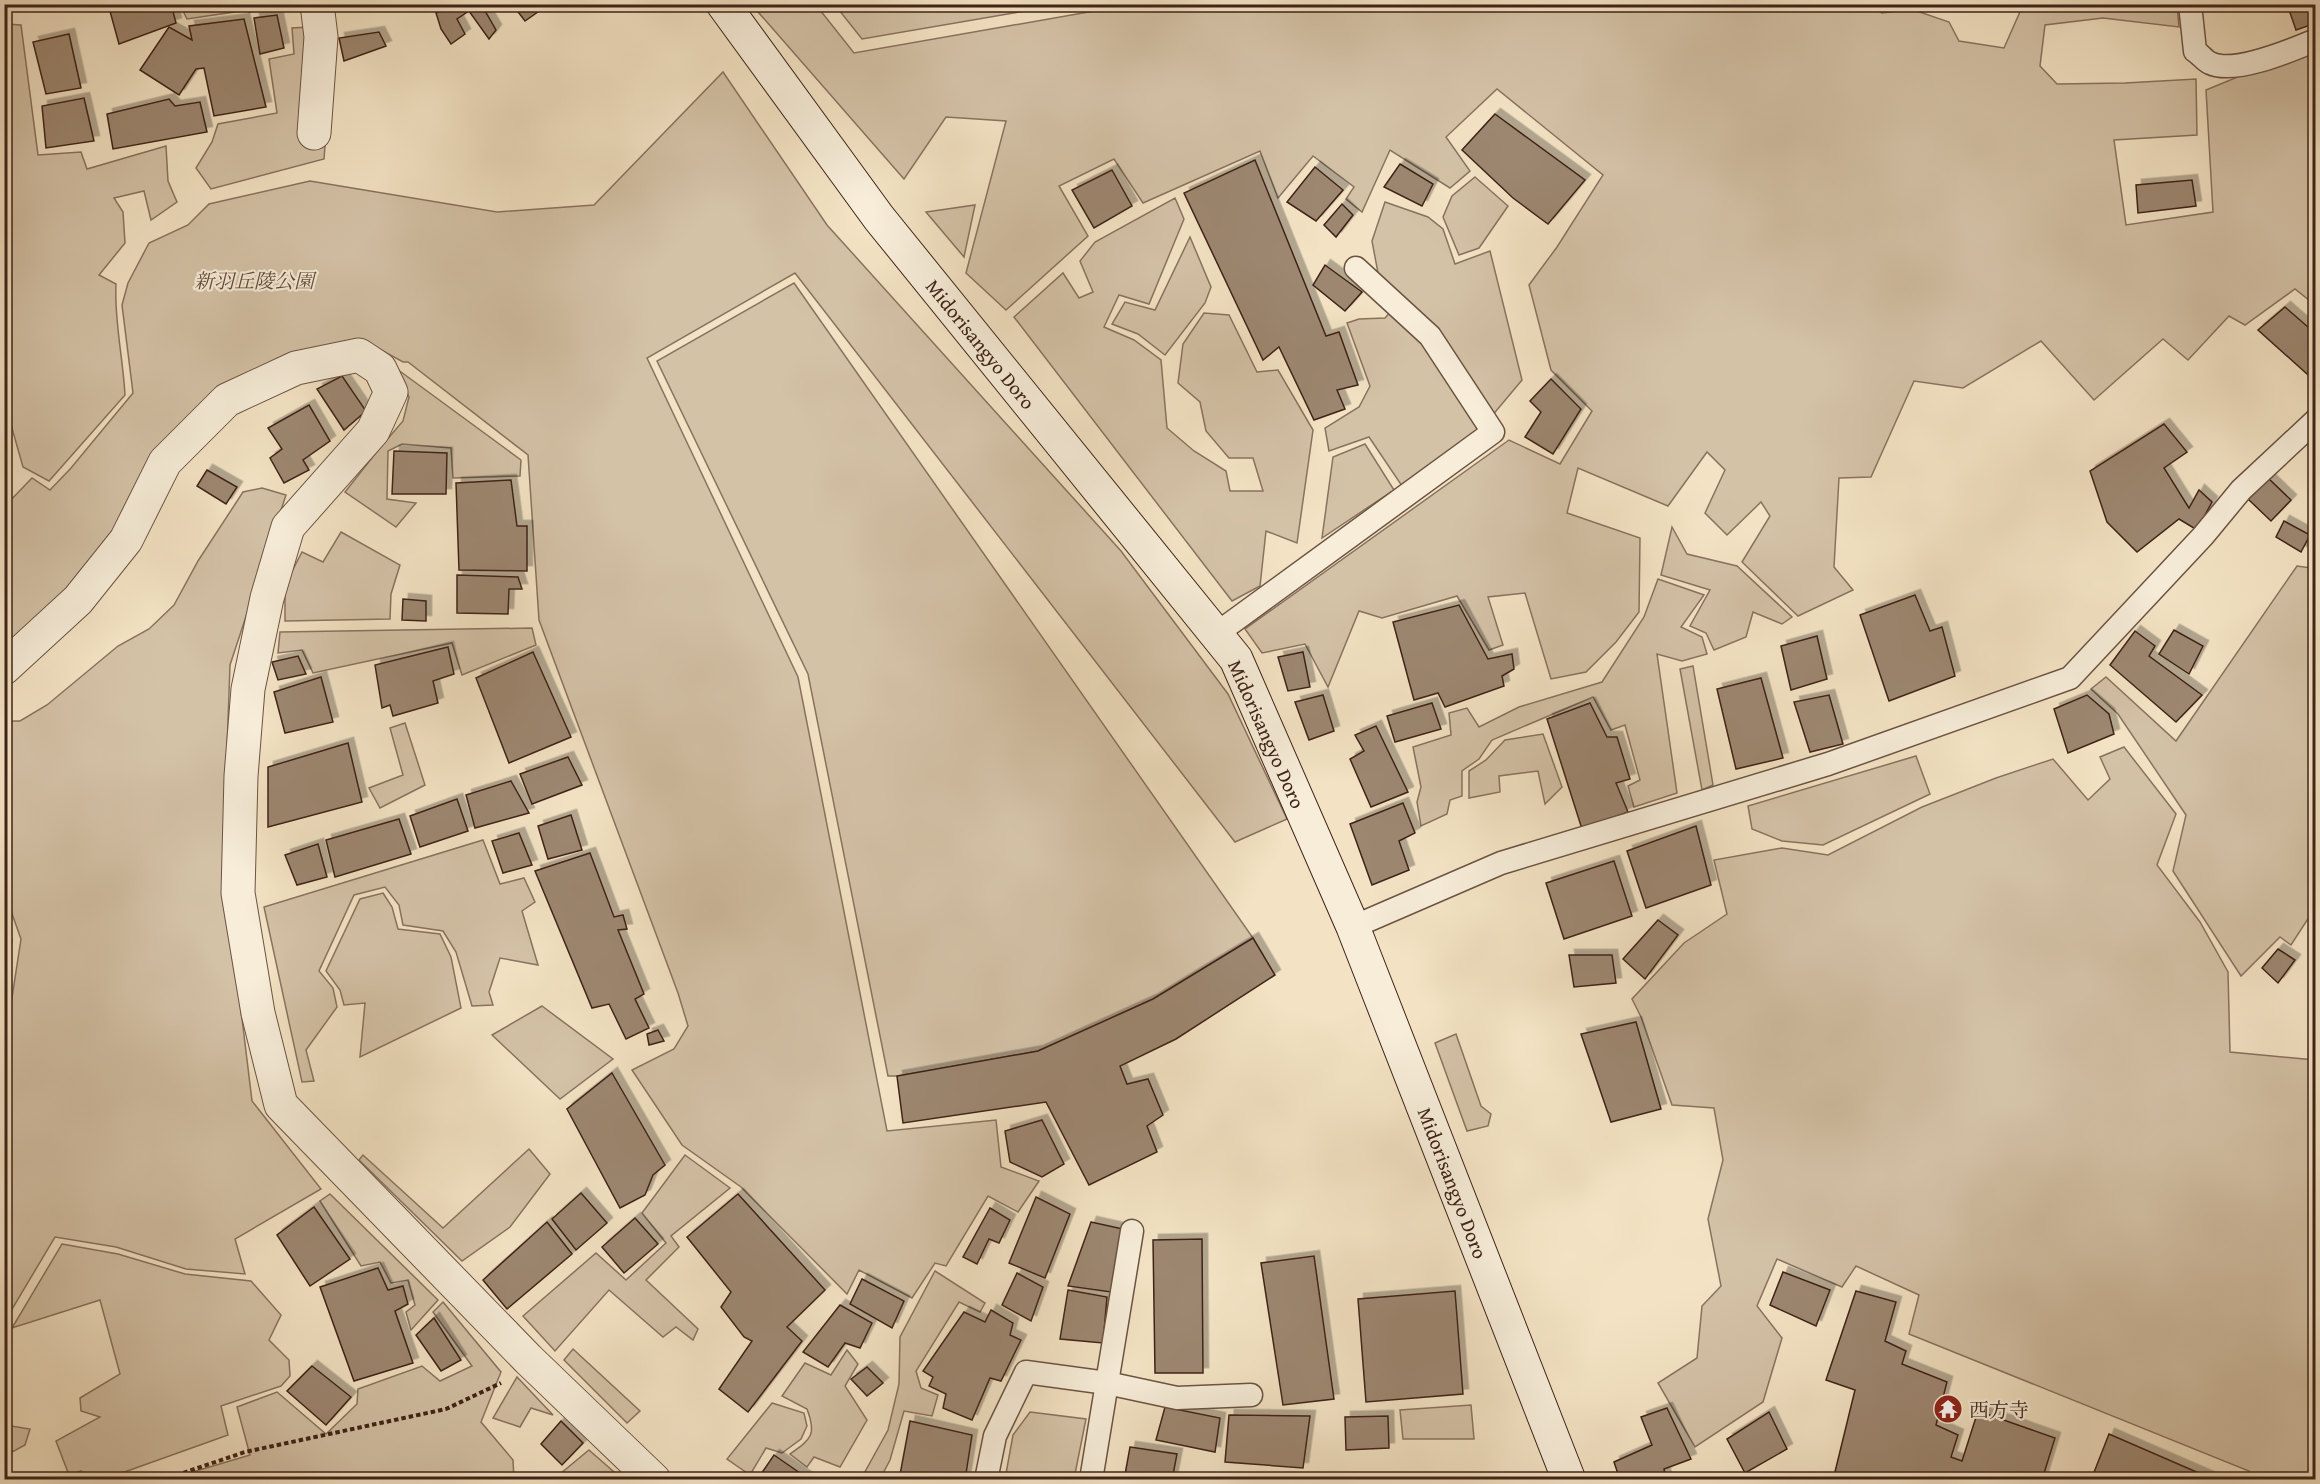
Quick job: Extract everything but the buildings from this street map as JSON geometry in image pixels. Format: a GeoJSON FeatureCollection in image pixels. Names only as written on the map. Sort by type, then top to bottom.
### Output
{"type":"FeatureCollection","features":[{"type":"Feature","properties":{"kind":"street"},"geometry":{"type":"LineString","coordinates":[[314,133],[321,37],[317,4]]}},
{"type":"Feature","properties":{"kind":"street","name":"Midorisangyo Doro"},"geometry":{"type":"LineString","coordinates":[[723,4],[879,219],[1236,658],[1353,927],[1569,1479]]}},
{"type":"Feature","properties":{"kind":"street"},"geometry":{"type":"LineString","coordinates":[[4,668],[78,600],[126,540],[165,462],[227,400],[296,368],[359,355],[380,369],[391,392],[373,431],[288,527],[267,598],[248,689],[241,776],[238,893],[258,1013],[281,1105],[378,1207],[525,1355],[654,1479]]}},
{"type":"Feature","properties":{"kind":"lane"},"geometry":{"type":"LineString","coordinates":[[2190,4],[2195,51],[2211,64],[2234,66],[2278,56],[2316,40]]}},
{"type":"Feature","properties":{"kind":"lane"},"geometry":{"type":"LineString","coordinates":[[1216,634],[1493,432],[1430,336],[1356,268]]}},
{"type":"Feature","properties":{"kind":"lane"},"geometry":{"type":"LineString","coordinates":[[1353,927],[1501,863],[1828,764],[2070,678],[2203,536],[2241,490],[2316,420]]}},
{"type":"Feature","properties":{"kind":"lane"},"geometry":{"type":"LineString","coordinates":[[1090,1479],[1132,1231]]}},
{"type":"Feature","properties":{"kind":"lane"},"geometry":{"type":"LineString","coordinates":[[986,1479],[995,1436],[1026,1372],[1107,1383],[1177,1398],[1251,1395]]}},
{"type":"Feature","properties":{"kind":"path"},"geometry":{"type":"LineString","coordinates":[[162,1479],[245,1452],[446,1409],[501,1383],[525,1355]]}},
{"type":"Feature","properties":{"kind":"green space"},"geometry":{"type":"Polygon","coordinates":[[[1134,4],[1868,4],[1882,13],[1911,9],[1949,22],[1959,41],[2004,48],[2023,5],[2177,5],[2179,27],[2103,18],[2045,25],[2040,66],[2057,84],[2196,79],[2197,135],[2114,140],[2126,225],[2213,212],[2206,90],[2315,45],[2315,305],[2295,289],[2245,325],[2229,316],[2188,360],[2163,339],[2094,400],[2041,341],[1963,388],[1914,381],[1871,477],[1839,478],[1834,567],[1853,590],[1798,616],[1742,562],[1770,516],[1761,502],[1727,535],[1705,513],[1725,470],[1707,452],[1668,506],[1578,468],[1567,513],[1640,538],[1639,612],[1616,642],[1586,672],[1551,679],[1525,593],[1488,597],[1503,645],[1489,650],[1457,596],[1382,618],[1359,611],[1328,687],[1305,644],[1262,653],[1245,629],[1509,440],[1560,464],[1592,411],[1551,370],[1529,285],[1557,247],[1603,175],[1497,89],[1446,137],[1470,171],[1450,188],[1390,150],[1362,212],[1346,199],[1354,187],[1313,156],[1278,198],[1260,151],[1143,203],[1114,159],[1059,186],[1088,236],[1006,310],[966,273],[1006,121],[946,117],[904,179],[752,5],[816,5],[854,53],[1134,4]]]}},
{"type":"Feature","properties":{"kind":"green space"},"geometry":{"type":"Polygon","coordinates":[[[180,5],[241,5],[241,11],[187,19],[180,5]]]}},
{"type":"Feature","properties":{"kind":"green space"},"geometry":{"type":"Polygon","coordinates":[[[835,5],[1060,5],[862,39],[835,5]]]}},
{"type":"Feature","properties":{"kind":"green space"},"geometry":{"type":"Polygon","coordinates":[[[5,24],[21,25],[38,155],[81,152],[87,169],[166,146],[168,181],[177,202],[151,220],[144,191],[114,198],[123,212],[125,243],[99,275],[116,284],[116,312],[125,395],[49,481],[23,467],[8,414],[5,414],[5,24]]]}},
{"type":"Feature","properties":{"kind":"green space"},"geometry":{"type":"Polygon","coordinates":[[[310,27],[330,84],[324,159],[211,189],[196,168],[212,142],[218,124],[277,113],[269,59],[294,54],[292,28],[310,27]]]}},
{"type":"Feature","properties":{"kind":"green space","name":"新羽丘陵公園"},"geometry":{"type":"Polygon","coordinates":[[[723,72],[827,225],[1121,551],[1228,694],[1287,819],[1235,842],[795,273],[647,358],[798,677],[887,1131],[996,1120],[1001,1167],[1039,1181],[1018,1212],[988,1196],[946,1266],[935,1263],[912,1298],[859,1270],[847,1294],[741,1187],[682,1145],[632,1070],[674,1049],[688,1026],[678,993],[539,620],[528,455],[408,362],[403,362],[367,342],[221,390],[109,548],[5,659],[5,506],[32,478],[50,490],[133,393],[122,305],[128,283],[149,243],[188,225],[209,204],[310,181],[497,212],[594,205],[723,72]]]}},
{"type":"Feature","properties":{"kind":"green space"},"geometry":{"type":"Polygon","coordinates":[[[1475,177],[1508,206],[1479,248],[1459,255],[1443,217],[1452,196],[1475,177]]]}},
{"type":"Feature","properties":{"kind":"green space"},"geometry":{"type":"Polygon","coordinates":[[[1175,198],[1184,219],[1149,304],[1119,295],[1104,327],[1134,340],[1161,360],[1167,428],[1194,451],[1226,471],[1230,491],[1263,491],[1253,458],[1229,458],[1206,431],[1200,402],[1178,383],[1183,344],[1204,313],[1229,315],[1257,372],[1278,370],[1313,430],[1297,543],[1266,531],[1260,586],[1232,601],[1014,317],[1063,273],[1079,298],[1093,292],[1080,261],[1095,242],[1175,198]]]}},
{"type":"Feature","properties":{"kind":"green space"},"geometry":{"type":"Polygon","coordinates":[[[1385,202],[1428,217],[1443,229],[1455,264],[1490,251],[1522,380],[1481,429],[1402,486],[1369,437],[1329,451],[1325,428],[1359,407],[1370,386],[1347,323],[1359,319],[1385,318],[1400,301],[1378,273],[1372,241],[1385,202]]]}},
{"type":"Feature","properties":{"kind":"green space"},"geometry":{"type":"Polygon","coordinates":[[[975,205],[964,257],[926,212],[975,205]]]}},
{"type":"Feature","properties":{"kind":"green space"},"geometry":{"type":"Polygon","coordinates":[[[1190,237],[1211,287],[1205,303],[1165,355],[1138,334],[1112,324],[1125,302],[1155,310],[1190,237]]]}},
{"type":"Feature","properties":{"kind":"green space"},"geometry":{"type":"Polygon","coordinates":[[[794,283],[1253,938],[1153,999],[1038,1051],[888,1076],[808,674],[657,361],[794,283]]]}},
{"type":"Feature","properties":{"kind":"green space"},"geometry":{"type":"Polygon","coordinates":[[[397,369],[521,460],[520,476],[453,478],[451,448],[402,444],[388,451],[387,499],[416,503],[396,527],[345,492],[403,421],[409,397],[397,369]]]}},
{"type":"Feature","properties":{"kind":"green space"},"geometry":{"type":"Polygon","coordinates":[[[1365,444],[1394,490],[1322,538],[1333,457],[1365,444]]]}},
{"type":"Feature","properties":{"kind":"green space"},"geometry":{"type":"Polygon","coordinates":[[[262,488],[286,495],[230,665],[223,862],[252,1101],[321,1189],[235,1239],[245,1274],[186,1269],[116,1247],[55,1237],[5,1321],[5,1043],[21,939],[5,894],[5,721],[20,721],[47,705],[118,646],[149,629],[174,605],[198,561],[243,492],[262,488]]]}},
{"type":"Feature","properties":{"kind":"green space"},"geometry":{"type":"Polygon","coordinates":[[[1672,527],[1687,554],[1737,566],[1792,617],[1782,624],[1753,612],[1746,637],[1714,650],[1706,633],[1690,626],[1710,590],[1661,575],[1672,527]]]}},
{"type":"Feature","properties":{"kind":"green space"},"geometry":{"type":"Polygon","coordinates":[[[341,532],[400,565],[391,594],[390,619],[285,621],[285,585],[302,552],[323,562],[341,532]]]}},
{"type":"Feature","properties":{"kind":"green space"},"geometry":{"type":"Polygon","coordinates":[[[2315,558],[2315,908],[2291,945],[2280,937],[2241,976],[2173,871],[2186,815],[2118,714],[2091,689],[2106,677],[2176,741],[2297,566],[2311,568],[2315,558]]]}},
{"type":"Feature","properties":{"kind":"green space"},"geometry":{"type":"Polygon","coordinates":[[[1658,579],[1704,595],[1681,627],[1702,637],[1707,654],[1682,661],[1657,654],[1677,793],[1634,807],[1628,786],[1640,780],[1625,725],[1611,730],[1593,697],[1492,740],[1479,759],[1462,771],[1462,796],[1450,800],[1447,814],[1421,826],[1417,802],[1421,787],[1413,747],[1451,735],[1449,713],[1467,708],[1479,727],[1519,707],[1602,682],[1644,617],[1658,579]]]}},
{"type":"Feature","properties":{"kind":"green space"},"geometry":{"type":"Polygon","coordinates":[[[532,628],[536,645],[462,675],[452,643],[313,673],[302,650],[278,653],[280,632],[532,628]]]}},
{"type":"Feature","properties":{"kind":"green space"},"geometry":{"type":"Polygon","coordinates":[[[1693,666],[1713,785],[1702,790],[1680,669],[1693,666]]]}},
{"type":"Feature","properties":{"kind":"green space"},"geometry":{"type":"Polygon","coordinates":[[[405,723],[425,785],[380,808],[369,788],[403,775],[390,728],[405,723]]]}},
{"type":"Feature","properties":{"kind":"green space"},"geometry":{"type":"Polygon","coordinates":[[[1543,734],[1562,787],[1545,804],[1538,771],[1499,776],[1500,792],[1469,798],[1469,771],[1486,760],[1505,740],[1543,734]]]}},
{"type":"Feature","properties":{"kind":"green space"},"geometry":{"type":"Polygon","coordinates":[[[2124,747],[2176,814],[2157,865],[2200,922],[2228,972],[2230,1052],[2315,1060],[2315,1479],[2253,1479],[2249,1471],[1909,1334],[1919,1295],[1856,1266],[1842,1287],[1777,1259],[1757,1306],[1782,1338],[1763,1402],[1695,1447],[1658,1383],[1697,1358],[1702,1306],[1721,1286],[1708,1219],[1723,1160],[1714,1108],[1672,1105],[1641,1017],[1632,999],[1684,943],[1727,914],[1714,860],[1782,848],[1828,855],[1922,807],[2053,759],[2088,800],[2110,779],[2100,757],[2124,747]]]}},
{"type":"Feature","properties":{"kind":"green space"},"geometry":{"type":"Polygon","coordinates":[[[1916,756],[1930,794],[1823,845],[1782,841],[1752,829],[1748,806],[1916,756]]]}},
{"type":"Feature","properties":{"kind":"green space"},"geometry":{"type":"Polygon","coordinates":[[[483,840],[500,884],[524,878],[535,902],[522,911],[538,965],[500,958],[489,992],[493,1005],[472,1006],[456,952],[443,931],[403,925],[399,905],[385,887],[354,895],[319,971],[333,988],[337,1007],[306,1050],[314,1081],[302,1082],[264,907],[483,840]]]}},
{"type":"Feature","properties":{"kind":"green space"},"geometry":{"type":"Polygon","coordinates":[[[383,893],[392,907],[398,929],[440,934],[451,957],[461,1008],[360,1057],[365,1003],[344,1005],[340,990],[326,971],[360,899],[383,893]]]}},
{"type":"Feature","properties":{"kind":"green space"},"geometry":{"type":"Polygon","coordinates":[[[5,917],[12,940],[5,989],[5,917]]]}},
{"type":"Feature","properties":{"kind":"green space"},"geometry":{"type":"Polygon","coordinates":[[[542,1006],[613,1059],[560,1099],[492,1035],[542,1006]]]}},
{"type":"Feature","properties":{"kind":"green space"},"geometry":{"type":"Polygon","coordinates":[[[1456,1034],[1481,1106],[1491,1114],[1488,1126],[1467,1131],[1435,1043],[1456,1034]]]}},
{"type":"Feature","properties":{"kind":"green space"},"geometry":{"type":"Polygon","coordinates":[[[529,1149],[550,1174],[510,1227],[462,1261],[359,1160],[363,1155],[443,1228],[529,1149]]]}},
{"type":"Feature","properties":{"kind":"green space"},"geometry":{"type":"Polygon","coordinates":[[[685,1155],[730,1188],[671,1236],[679,1247],[646,1280],[698,1329],[693,1340],[676,1327],[663,1337],[609,1290],[555,1351],[523,1316],[596,1253],[626,1280],[666,1243],[642,1213],[685,1155]]]}},
{"type":"Feature","properties":{"kind":"green space"},"geometry":{"type":"Polygon","coordinates":[[[330,1194],[438,1300],[411,1330],[406,1312],[415,1305],[408,1280],[391,1283],[380,1262],[361,1266],[320,1201],[330,1194]]]}},
{"type":"Feature","properties":{"kind":"green space"},"geometry":{"type":"Polygon","coordinates":[[[62,1244],[118,1254],[185,1274],[251,1281],[281,1315],[269,1340],[289,1360],[290,1376],[281,1386],[221,1406],[228,1435],[105,1479],[86,1479],[81,1471],[69,1475],[56,1441],[100,1417],[81,1411],[80,1398],[120,1374],[100,1300],[12,1328],[62,1244]]]}},
{"type":"Feature","properties":{"kind":"green space"},"geometry":{"type":"Polygon","coordinates":[[[935,1271],[985,1303],[980,1312],[959,1302],[916,1371],[921,1388],[938,1395],[932,1416],[904,1411],[890,1460],[880,1479],[861,1479],[888,1430],[899,1384],[900,1337],[935,1271]]]}},
{"type":"Feature","properties":{"kind":"green space"},"geometry":{"type":"Polygon","coordinates":[[[443,1302],[501,1372],[481,1422],[513,1460],[514,1479],[169,1479],[250,1455],[237,1407],[277,1392],[326,1434],[357,1404],[358,1389],[422,1366],[440,1381],[472,1366],[433,1312],[443,1302]]]}},
{"type":"Feature","properties":{"kind":"green space"},"geometry":{"type":"Polygon","coordinates":[[[573,1349],[640,1411],[627,1423],[564,1360],[573,1349]]]}},
{"type":"Feature","properties":{"kind":"green space"},"geometry":{"type":"Polygon","coordinates":[[[847,1350],[858,1364],[845,1386],[867,1420],[840,1467],[814,1457],[807,1467],[790,1454],[807,1440],[812,1431],[807,1409],[782,1396],[805,1363],[831,1375],[847,1350]]]}},
{"type":"Feature","properties":{"kind":"green space"},"geometry":{"type":"Polygon","coordinates":[[[517,1377],[553,1415],[531,1408],[520,1427],[493,1418],[517,1377]]]}},
{"type":"Feature","properties":{"kind":"green space"},"geometry":{"type":"Polygon","coordinates":[[[772,1403],[804,1413],[807,1426],[801,1439],[782,1453],[766,1448],[750,1475],[727,1459],[772,1403]]]}},
{"type":"Feature","properties":{"kind":"green space"},"geometry":{"type":"Polygon","coordinates":[[[1471,1405],[1474,1439],[1403,1439],[1400,1410],[1471,1405]]]}},
{"type":"Feature","properties":{"kind":"green space"},"geometry":{"type":"Polygon","coordinates":[[[1030,1412],[1086,1419],[1074,1479],[1005,1479],[1013,1435],[1030,1412]]]}},
{"type":"Feature","properties":{"kind":"green space"},"geometry":{"type":"Polygon","coordinates":[[[5,1425],[30,1429],[25,1445],[5,1456],[5,1425]]]}},
{"type":"Feature","properties":{"kind":"green space"},"geometry":{"type":"Polygon","coordinates":[[[589,1450],[622,1479],[557,1479],[589,1450]]]}},
{"type":"Feature","properties":{"kind":"place","name":"西方寺"},"geometry":{"type":"Point","coordinates":[1948,1409]}}]}
